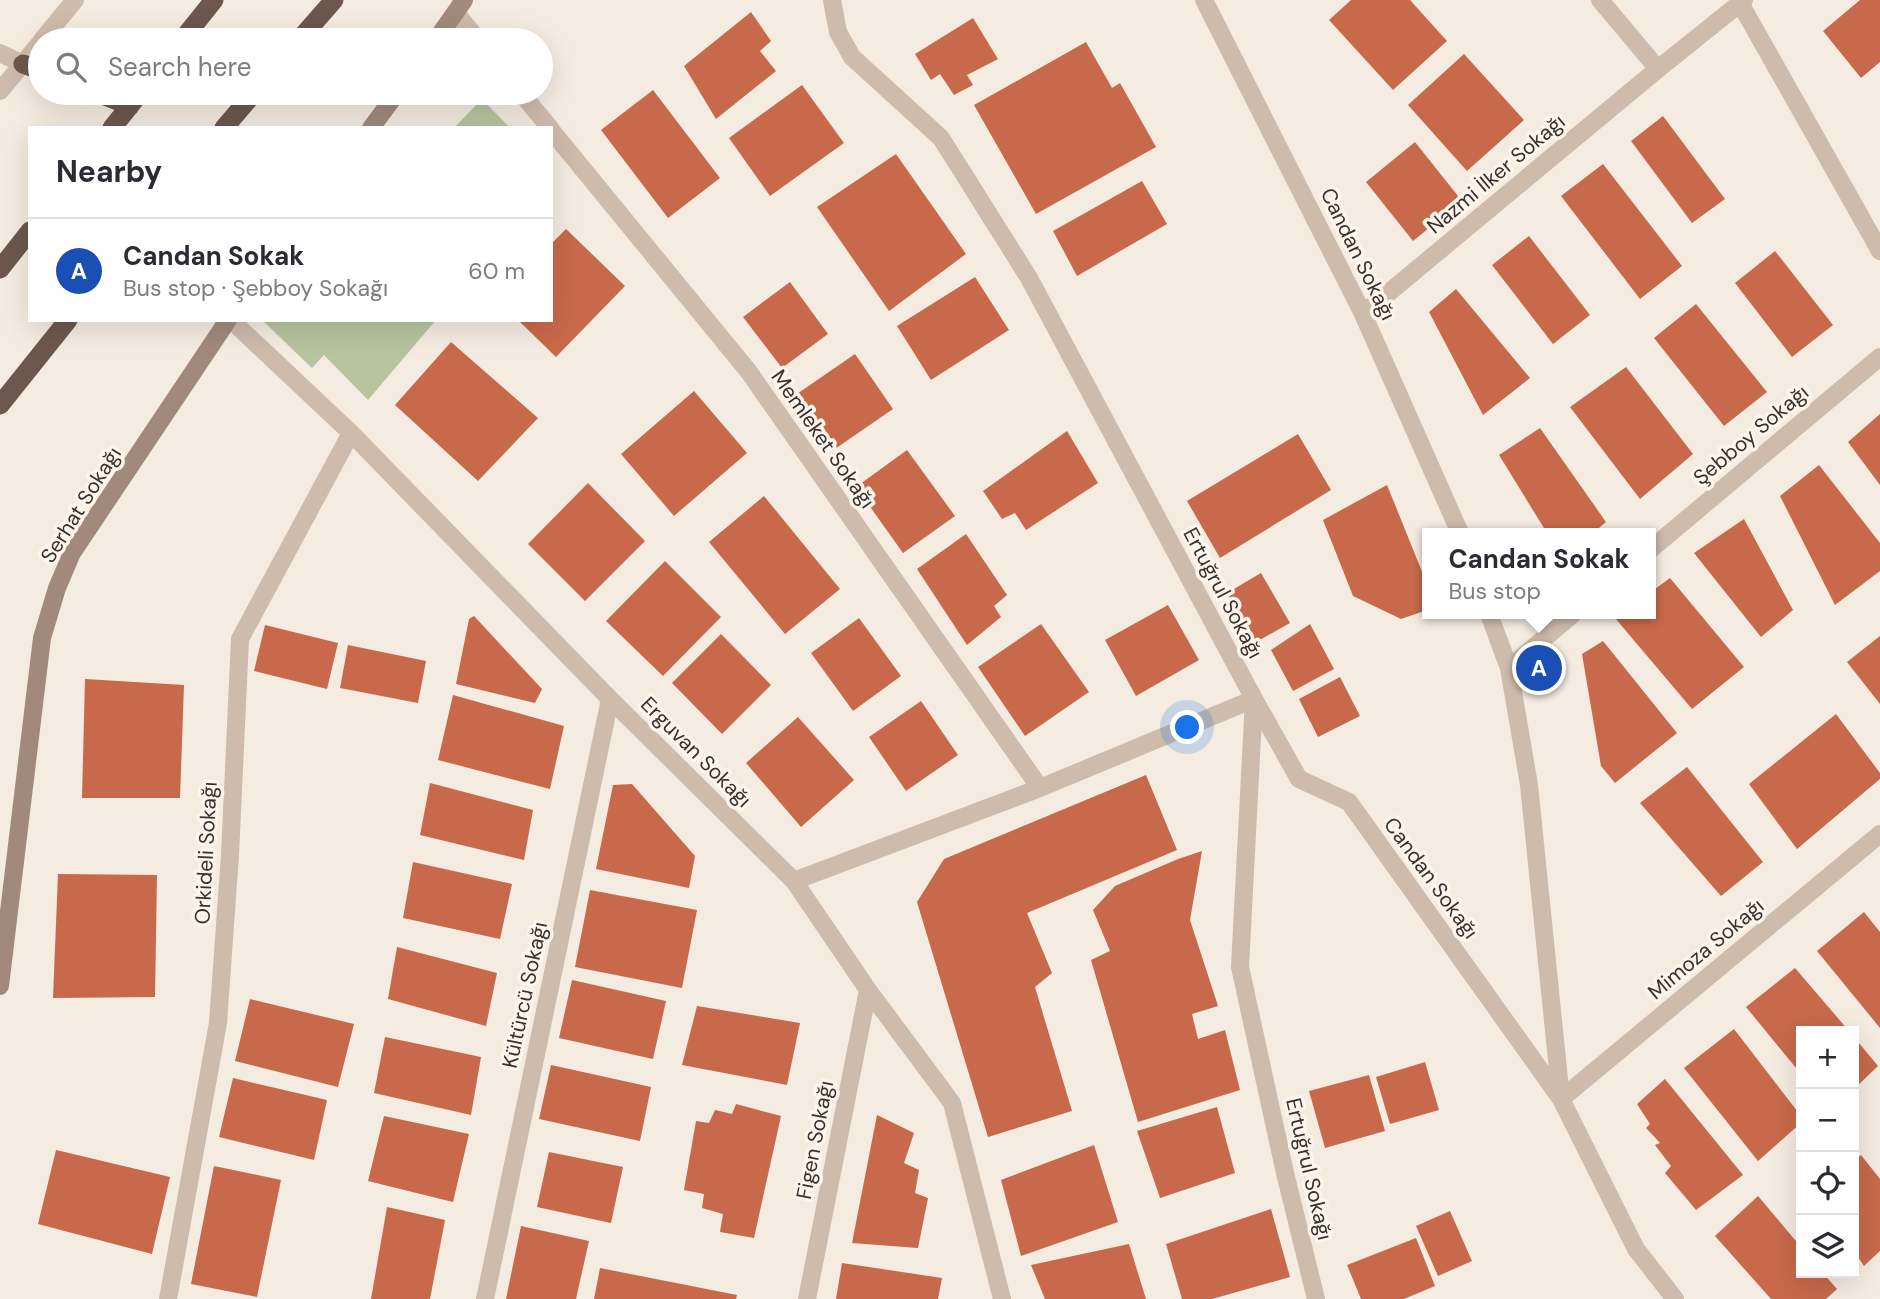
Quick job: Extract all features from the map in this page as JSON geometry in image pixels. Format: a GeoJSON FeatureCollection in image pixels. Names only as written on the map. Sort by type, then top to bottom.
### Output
{"type":"FeatureCollection","features":[{"type":"Feature","properties":{"kind":"highway"},"geometry":{"type":"LineString","coordinates":[[192,28],[214,0]]}},
{"type":"Feature","properties":{"kind":"highway"},"geometry":{"type":"LineString","coordinates":[[310,28],[334,0]]}},
{"type":"Feature","properties":{"kind":"highway"},"geometry":{"type":"LineString","coordinates":[[114,126],[130,105]]}},
{"type":"Feature","properties":{"kind":"highway"},"geometry":{"type":"LineString","coordinates":[[226,126],[244,105]]}},
{"type":"Feature","properties":{"kind":"highway"},"geometry":{"type":"LineString","coordinates":[[0,269],[28,234]]}},
{"type":"Feature","properties":{"kind":"highway"},"geometry":{"type":"LineString","coordinates":[[0,405],[66,322]]}},
{"type":"Feature","properties":{"kind":"highway"},"geometry":{"type":"LineString","coordinates":[[0,412],[22,378]]}},
{"type":"Feature","properties":{"kind":"main road"},"geometry":{"type":"LineString","coordinates":[[445,28],[460,7]]}},
{"type":"Feature","properties":{"kind":"main road"},"geometry":{"type":"LineString","coordinates":[[372,126],[388,105]]}},
{"type":"Feature","properties":{"kind":"main road","name":"Serhat Sokağı"},"geometry":{"type":"LineString","coordinates":[[0,986],[42,638],[57,588],[72,553],[229,322]]}},
{"type":"Feature","properties":{"kind":"street"},"geometry":{"type":"LineString","coordinates":[[52,28],[75,0]]}},
{"type":"Feature","properties":{"kind":"street","name":"Ertuğrul Sokağı"},"geometry":{"type":"LineString","coordinates":[[832,0],[838,32],[852,57],[941,138],[1029,278],[1254,699],[1240,967],[1285,1173],[1316,1299]]}},
{"type":"Feature","properties":{"kind":"street","name":"Candan Sokağı"},"geometry":{"type":"LineString","coordinates":[[1204,0],[1363,314],[1458,528]]}},
{"type":"Feature","properties":{"kind":"street"},"geometry":{"type":"LineString","coordinates":[[1600,0],[1658,69]]}},
{"type":"Feature","properties":{"kind":"street"},"geometry":{"type":"LineString","coordinates":[[1742,2],[1880,251]]}},
{"type":"Feature","properties":{"kind":"street","name":"Nazmi İlker Sokağı"},"geometry":{"type":"LineString","coordinates":[[1363,314],[1742,2]]}},
{"type":"Feature","properties":{"kind":"street"},"geometry":{"type":"LineString","coordinates":[[460,7],[471,28]]}},
{"type":"Feature","properties":{"kind":"street"},"geometry":{"type":"LineString","coordinates":[[0,53],[28,65]]}},
{"type":"Feature","properties":{"kind":"street"},"geometry":{"type":"LineString","coordinates":[[0,91],[28,70]]}},
{"type":"Feature","properties":{"kind":"street","name":"Memleket Sokağı"},"geometry":{"type":"LineString","coordinates":[[531,105],[548,126]]}},
{"type":"Feature","properties":{"kind":"street","name":"Memleket Sokağı"},"geometry":{"type":"LineString","coordinates":[[553,133],[749,372],[1040,788]]}},
{"type":"Feature","properties":{"kind":"street","name":"Erguvan Sokağı"},"geometry":{"type":"LineString","coordinates":[[232,322],[351,433],[610,699],[794,881],[868,990],[952,1103],[1002,1299]]}},
{"type":"Feature","properties":{"kind":"street","name":"Şebboy Sokağı"},"geometry":{"type":"LineString","coordinates":[[1656,545],[1880,357]]}},
{"type":"Feature","properties":{"kind":"street","name":"Orkideli Sokağı"},"geometry":{"type":"LineString","coordinates":[[168,1299],[218,1023],[230,855],[240,639],[351,433]]}},
{"type":"Feature","properties":{"kind":"street","name":"Candan Sokağı"},"geometry":{"type":"LineString","coordinates":[[1491,619],[1509,668],[1529,785],[1561,1099]]}},
{"type":"Feature","properties":{"kind":"street"},"geometry":{"type":"LineString","coordinates":[[1509,668],[1567,619]]}},
{"type":"Feature","properties":{"kind":"street","name":"Kültürcü Sokağı"},"geometry":{"type":"LineString","coordinates":[[485,1299],[610,699]]}},
{"type":"Feature","properties":{"kind":"street"},"geometry":{"type":"LineString","coordinates":[[794,881],[1040,788],[1254,699]]}},
{"type":"Feature","properties":{"kind":"street","name":"Candan Sokağı"},"geometry":{"type":"LineString","coordinates":[[1254,699],[1299,779],[1349,802],[1561,1099],[1636,1249],[1675,1299]]}},
{"type":"Feature","properties":{"kind":"street","name":"Mimoza Sokağı"},"geometry":{"type":"LineString","coordinates":[[1561,1099],[1880,834]]}},
{"type":"Feature","properties":{"kind":"street","name":"Figen Sokağı"},"geometry":{"type":"LineString","coordinates":[[807,1299],[868,990]]}},
{"type":"Feature","properties":{"kind":"green space"},"geometry":{"type":"Polygon","coordinates":[[[476,105],[488,105],[508,126],[456,126],[476,105]]]}},
{"type":"Feature","properties":{"kind":"green space"},"geometry":{"type":"Polygon","coordinates":[[[264,322],[434,322],[368,400],[324,355],[312,368],[264,322]]]}},
{"type":"Feature","properties":{"kind":"building"},"geometry":{"type":"Polygon","coordinates":[[[1351,0],[1410,0],[1447,41],[1393,90],[1329,20],[1351,0]]]}},
{"type":"Feature","properties":{"kind":"building"},"geometry":{"type":"Polygon","coordinates":[[[1860,0],[1880,0],[1880,62],[1861,78],[1823,31],[1860,0]]]}},
{"type":"Feature","properties":{"kind":"building"},"geometry":{"type":"Polygon","coordinates":[[[751,12],[771,41],[760,51],[776,71],[716,119],[684,66],[751,12]]]}},
{"type":"Feature","properties":{"kind":"building"},"geometry":{"type":"Polygon","coordinates":[[[973,18],[998,59],[967,75],[973,85],[954,95],[940,74],[931,80],[915,54],[973,18]]]}},
{"type":"Feature","properties":{"kind":"building"},"geometry":{"type":"Polygon","coordinates":[[[1086,42],[1112,88],[1120,83],[1156,147],[1036,214],[974,105],[1086,42]]]}},
{"type":"Feature","properties":{"kind":"building"},"geometry":{"type":"Polygon","coordinates":[[[1464,54],[1524,120],[1467,171],[1408,105],[1464,54]]]}},
{"type":"Feature","properties":{"kind":"building"},"geometry":{"type":"Polygon","coordinates":[[[802,85],[844,143],[770,196],[729,138],[802,85]]]}},
{"type":"Feature","properties":{"kind":"building"},"geometry":{"type":"Polygon","coordinates":[[[653,90],[720,178],[668,218],[601,130],[653,90]]]}},
{"type":"Feature","properties":{"kind":"building"},"geometry":{"type":"Polygon","coordinates":[[[1663,116],[1725,199],[1692,223],[1631,141],[1663,116]]]}},
{"type":"Feature","properties":{"kind":"building"},"geometry":{"type":"Polygon","coordinates":[[[1415,142],[1462,201],[1413,241],[1366,182],[1415,142]]]}},
{"type":"Feature","properties":{"kind":"building"},"geometry":{"type":"Polygon","coordinates":[[[896,154],[966,254],[889,311],[817,207],[896,154]]]}},
{"type":"Feature","properties":{"kind":"building"},"geometry":{"type":"Polygon","coordinates":[[[1603,164],[1682,266],[1640,299],[1561,196],[1603,164]]]}},
{"type":"Feature","properties":{"kind":"building"},"geometry":{"type":"Polygon","coordinates":[[[1142,181],[1167,224],[1077,276],[1053,231],[1142,181]]]}},
{"type":"Feature","properties":{"kind":"building"},"geometry":{"type":"Polygon","coordinates":[[[566,229],[625,286],[556,357],[520,322],[553,322],[553,242],[566,229]]]}},
{"type":"Feature","properties":{"kind":"building"},"geometry":{"type":"Polygon","coordinates":[[[1529,236],[1590,315],[1553,344],[1492,265],[1529,236]]]}},
{"type":"Feature","properties":{"kind":"building"},"geometry":{"type":"Polygon","coordinates":[[[1775,251],[1833,325],[1792,357],[1735,283],[1775,251]]]}},
{"type":"Feature","properties":{"kind":"building"},"geometry":{"type":"Polygon","coordinates":[[[975,277],[1009,330],[931,380],[897,326],[975,277]]]}},
{"type":"Feature","properties":{"kind":"building"},"geometry":{"type":"Polygon","coordinates":[[[790,282],[828,334],[782,368],[743,317],[790,282]]]}},
{"type":"Feature","properties":{"kind":"building"},"geometry":{"type":"Polygon","coordinates":[[[1456,289],[1530,378],[1483,415],[1429,312],[1456,289]]]}},
{"type":"Feature","properties":{"kind":"building"},"geometry":{"type":"Polygon","coordinates":[[[1696,304],[1767,392],[1724,426],[1654,338],[1696,304]]]}},
{"type":"Feature","properties":{"kind":"building"},"geometry":{"type":"Polygon","coordinates":[[[451,342],[538,418],[478,481],[395,405],[451,342]]]}},
{"type":"Feature","properties":{"kind":"building"},"geometry":{"type":"Polygon","coordinates":[[[855,354],[893,409],[832,451],[794,396],[855,354]]]}},
{"type":"Feature","properties":{"kind":"building"},"geometry":{"type":"Polygon","coordinates":[[[1626,367],[1693,454],[1640,499],[1570,407],[1626,367]]]}},
{"type":"Feature","properties":{"kind":"building"},"geometry":{"type":"Polygon","coordinates":[[[694,391],[747,453],[674,516],[621,454],[694,391]]]}},
{"type":"Feature","properties":{"kind":"building"},"geometry":{"type":"Polygon","coordinates":[[[1880,414],[1880,485],[1848,442],[1880,414]]]}},
{"type":"Feature","properties":{"kind":"building"},"geometry":{"type":"Polygon","coordinates":[[[1540,428],[1606,522],[1599,528],[1544,528],[1499,455],[1540,428]]]}},
{"type":"Feature","properties":{"kind":"building"},"geometry":{"type":"Polygon","coordinates":[[[1067,431],[1098,483],[1026,530],[1015,513],[1002,519],[983,491],[1067,431]]]}},
{"type":"Feature","properties":{"kind":"building"},"geometry":{"type":"Polygon","coordinates":[[[1298,434],[1331,490],[1220,558],[1187,501],[1298,434]]]}},
{"type":"Feature","properties":{"kind":"building"},"geometry":{"type":"Polygon","coordinates":[[[907,450],[955,516],[903,553],[856,487],[907,450]]]}},
{"type":"Feature","properties":{"kind":"building"},"geometry":{"type":"Polygon","coordinates":[[[1819,465],[1880,543],[1880,571],[1835,605],[1780,496],[1819,465]]]}},
{"type":"Feature","properties":{"kind":"building"},"geometry":{"type":"Polygon","coordinates":[[[588,483],[645,541],[585,601],[528,544],[588,483]]]}},
{"type":"Feature","properties":{"kind":"building"},"geometry":{"type":"Polygon","coordinates":[[[1387,485],[1422,572],[1422,612],[1401,619],[1353,596],[1323,520],[1387,485]]]}},
{"type":"Feature","properties":{"kind":"building"},"geometry":{"type":"Polygon","coordinates":[[[764,496],[840,589],[785,634],[709,542],[764,496]]]}},
{"type":"Feature","properties":{"kind":"building"},"geometry":{"type":"Polygon","coordinates":[[[1744,519],[1793,610],[1761,637],[1694,553],[1744,519]]]}},
{"type":"Feature","properties":{"kind":"building"},"geometry":{"type":"Polygon","coordinates":[[[966,534],[1007,595],[994,606],[1001,617],[967,645],[917,569],[966,534]]]}},
{"type":"Feature","properties":{"kind":"building"},"geometry":{"type":"Polygon","coordinates":[[[665,561],[721,617],[663,676],[606,621],[665,561]]]}},
{"type":"Feature","properties":{"kind":"building"},"geometry":{"type":"Polygon","coordinates":[[[1261,573],[1290,623],[1256,642],[1227,593],[1261,573]]]}},
{"type":"Feature","properties":{"kind":"building"},"geometry":{"type":"Polygon","coordinates":[[[1670,578],[1744,667],[1692,709],[1616,619],[1656,619],[1656,588],[1670,578]]]}},
{"type":"Feature","properties":{"kind":"building"},"geometry":{"type":"Polygon","coordinates":[[[1168,605],[1199,660],[1136,696],[1105,640],[1168,605]]]}},
{"type":"Feature","properties":{"kind":"building"},"geometry":{"type":"Polygon","coordinates":[[[474,616],[542,689],[535,703],[456,684],[469,619],[474,616]]]}},
{"type":"Feature","properties":{"kind":"building"},"geometry":{"type":"Polygon","coordinates":[[[859,618],[901,676],[853,711],[811,653],[859,618]]]}},
{"type":"Feature","properties":{"kind":"building"},"geometry":{"type":"Polygon","coordinates":[[[1041,624],[1089,692],[1025,736],[978,667],[1041,624]]]}},
{"type":"Feature","properties":{"kind":"building"},"geometry":{"type":"Polygon","coordinates":[[[1310,624],[1334,669],[1293,691],[1271,650],[1310,624]]]}},
{"type":"Feature","properties":{"kind":"building"},"geometry":{"type":"Polygon","coordinates":[[[265,625],[338,643],[327,689],[254,671],[265,625]]]}},
{"type":"Feature","properties":{"kind":"building"},"geometry":{"type":"Polygon","coordinates":[[[721,634],[771,685],[722,734],[672,683],[721,634]]]}},
{"type":"Feature","properties":{"kind":"building"},"geometry":{"type":"Polygon","coordinates":[[[1880,636],[1880,704],[1847,662],[1880,636]]]}},
{"type":"Feature","properties":{"kind":"building"},"geometry":{"type":"Polygon","coordinates":[[[1603,641],[1677,733],[1615,783],[1601,766],[1582,654],[1603,641]]]}},
{"type":"Feature","properties":{"kind":"building"},"geometry":{"type":"Polygon","coordinates":[[[348,645],[426,661],[418,703],[340,688],[348,645]]]}},
{"type":"Feature","properties":{"kind":"building"},"geometry":{"type":"Polygon","coordinates":[[[1340,677],[1360,716],[1318,737],[1299,699],[1340,677]]]}},
{"type":"Feature","properties":{"kind":"building"},"geometry":{"type":"Polygon","coordinates":[[[85,679],[184,685],[180,798],[82,798],[85,679]]]}},
{"type":"Feature","properties":{"kind":"building"},"geometry":{"type":"Polygon","coordinates":[[[453,695],[564,726],[550,789],[438,760],[453,695]]]}},
{"type":"Feature","properties":{"kind":"building"},"geometry":{"type":"Polygon","coordinates":[[[921,701],[958,755],[906,791],[869,737],[921,701]]]}},
{"type":"Feature","properties":{"kind":"building"},"geometry":{"type":"Polygon","coordinates":[[[1836,714],[1880,773],[1880,779],[1797,849],[1749,784],[1836,714]]]}},
{"type":"Feature","properties":{"kind":"building"},"geometry":{"type":"Polygon","coordinates":[[[798,717],[854,780],[801,827],[746,763],[798,717]]]}},
{"type":"Feature","properties":{"kind":"building"},"geometry":{"type":"Polygon","coordinates":[[[1687,767],[1763,862],[1721,896],[1640,803],[1687,767]]]}},
{"type":"Feature","properties":{"kind":"building"},"geometry":{"type":"Polygon","coordinates":[[[1146,775],[1177,850],[1027,913],[1052,973],[1035,987],[1072,1111],[988,1137],[917,902],[944,859],[1146,775]]]}},
{"type":"Feature","properties":{"kind":"building"},"geometry":{"type":"Polygon","coordinates":[[[430,783],[533,810],[524,860],[420,835],[430,783]]]}},
{"type":"Feature","properties":{"kind":"building"},"geometry":{"type":"Polygon","coordinates":[[[632,784],[695,856],[689,888],[596,869],[613,785],[632,784]]]}},
{"type":"Feature","properties":{"kind":"building"},"geometry":{"type":"Polygon","coordinates":[[[1202,851],[1190,920],[1218,1006],[1192,1014],[1198,1039],[1225,1030],[1240,1090],[1138,1122],[1091,960],[1110,951],[1093,910],[1115,886],[1202,851]]]}},
{"type":"Feature","properties":{"kind":"building"},"geometry":{"type":"Polygon","coordinates":[[[413,862],[512,884],[500,939],[403,918],[413,862]]]}},
{"type":"Feature","properties":{"kind":"building"},"geometry":{"type":"Polygon","coordinates":[[[58,874],[157,875],[155,997],[53,998],[58,874]]]}},
{"type":"Feature","properties":{"kind":"building"},"geometry":{"type":"Polygon","coordinates":[[[590,890],[697,910],[682,988],[575,967],[590,890]]]}},
{"type":"Feature","properties":{"kind":"building"},"geometry":{"type":"Polygon","coordinates":[[[1864,912],[1880,932],[1880,1028],[1817,951],[1864,912]]]}},
{"type":"Feature","properties":{"kind":"building"},"geometry":{"type":"Polygon","coordinates":[[[397,947],[497,973],[486,1026],[388,999],[397,947]]]}},
{"type":"Feature","properties":{"kind":"building"},"geometry":{"type":"Polygon","coordinates":[[[1795,968],[1845,1026],[1796,1026],[1796,1068],[1746,1007],[1795,968]]]}},
{"type":"Feature","properties":{"kind":"building"},"geometry":{"type":"Polygon","coordinates":[[[572,980],[666,1001],[653,1059],[559,1038],[572,980]]]}},
{"type":"Feature","properties":{"kind":"building"},"geometry":{"type":"Polygon","coordinates":[[[250,999],[354,1024],[338,1087],[235,1061],[250,999]]]}},
{"type":"Feature","properties":{"kind":"building"},"geometry":{"type":"Polygon","coordinates":[[[697,1006],[800,1023],[787,1085],[682,1065],[697,1006]]]}},
{"type":"Feature","properties":{"kind":"building"},"geometry":{"type":"Polygon","coordinates":[[[1734,1029],[1796,1110],[1796,1127],[1758,1161],[1684,1068],[1734,1029]]]}},
{"type":"Feature","properties":{"kind":"building"},"geometry":{"type":"Polygon","coordinates":[[[385,1037],[481,1057],[471,1115],[374,1093],[385,1037]]]}},
{"type":"Feature","properties":{"kind":"building"},"geometry":{"type":"Polygon","coordinates":[[[1859,1043],[1878,1066],[1859,1084],[1859,1043]]]}},
{"type":"Feature","properties":{"kind":"building"},"geometry":{"type":"Polygon","coordinates":[[[1425,1062],[1439,1110],[1390,1124],[1376,1077],[1425,1062]]]}},
{"type":"Feature","properties":{"kind":"building"},"geometry":{"type":"Polygon","coordinates":[[[551,1065],[651,1087],[640,1141],[539,1119],[551,1065]]]}},
{"type":"Feature","properties":{"kind":"building"},"geometry":{"type":"Polygon","coordinates":[[[1369,1075],[1385,1131],[1325,1148],[1309,1091],[1369,1075]]]}},
{"type":"Feature","properties":{"kind":"building"},"geometry":{"type":"Polygon","coordinates":[[[233,1078],[327,1100],[314,1160],[219,1137],[233,1078]]]}},
{"type":"Feature","properties":{"kind":"building"},"geometry":{"type":"Polygon","coordinates":[[[1665,1079],[1743,1175],[1696,1210],[1665,1173],[1671,1166],[1655,1145],[1660,1143],[1646,1128],[1650,1124],[1637,1104],[1665,1079]]]}},
{"type":"Feature","properties":{"kind":"building"},"geometry":{"type":"Polygon","coordinates":[[[736,1104],[781,1116],[754,1238],[720,1232],[723,1214],[702,1208],[704,1194],[684,1190],[696,1121],[709,1123],[715,1110],[732,1114],[736,1104]]]}},
{"type":"Feature","properties":{"kind":"building"},"geometry":{"type":"Polygon","coordinates":[[[1217,1107],[1235,1173],[1160,1198],[1137,1131],[1217,1107]]]}},
{"type":"Feature","properties":{"kind":"building"},"geometry":{"type":"Polygon","coordinates":[[[877,1115],[914,1133],[904,1163],[919,1170],[915,1193],[928,1198],[918,1248],[852,1243],[877,1115]]]}},
{"type":"Feature","properties":{"kind":"building"},"geometry":{"type":"Polygon","coordinates":[[[384,1116],[469,1134],[453,1202],[368,1181],[384,1116]]]}},
{"type":"Feature","properties":{"kind":"building"},"geometry":{"type":"Polygon","coordinates":[[[1094,1145],[1118,1222],[1021,1256],[1001,1180],[1094,1145]]]}},
{"type":"Feature","properties":{"kind":"building"},"geometry":{"type":"Polygon","coordinates":[[[56,1150],[170,1177],[152,1254],[38,1224],[56,1150]]]}},
{"type":"Feature","properties":{"kind":"building"},"geometry":{"type":"Polygon","coordinates":[[[549,1152],[623,1167],[611,1223],[537,1207],[549,1152]]]}},
{"type":"Feature","properties":{"kind":"building"},"geometry":{"type":"Polygon","coordinates":[[[1861,1155],[1880,1179],[1880,1251],[1864,1266],[1859,1258],[1861,1155]]]}},
{"type":"Feature","properties":{"kind":"building"},"geometry":{"type":"Polygon","coordinates":[[[214,1166],[281,1180],[257,1297],[191,1284],[214,1166]]]}},
{"type":"Feature","properties":{"kind":"building"},"geometry":{"type":"Polygon","coordinates":[[[1758,1196],[1796,1241],[1796,1278],[1827,1278],[1837,1289],[1826,1299],[1771,1299],[1715,1236],[1758,1196]]]}},
{"type":"Feature","properties":{"kind":"building"},"geometry":{"type":"Polygon","coordinates":[[[387,1207],[445,1220],[430,1299],[371,1299],[387,1207]]]}},
{"type":"Feature","properties":{"kind":"building"},"geometry":{"type":"Polygon","coordinates":[[[1271,1209],[1290,1277],[1212,1299],[1182,1299],[1166,1244],[1271,1209]]]}},
{"type":"Feature","properties":{"kind":"building"},"geometry":{"type":"Polygon","coordinates":[[[1450,1211],[1472,1261],[1438,1276],[1416,1226],[1450,1211]]]}},
{"type":"Feature","properties":{"kind":"building"},"geometry":{"type":"Polygon","coordinates":[[[521,1226],[589,1241],[576,1299],[506,1299],[521,1226]]]}},
{"type":"Feature","properties":{"kind":"building"},"geometry":{"type":"Polygon","coordinates":[[[1416,1238],[1435,1286],[1404,1299],[1361,1299],[1347,1265],[1416,1238]]]}},
{"type":"Feature","properties":{"kind":"building"},"geometry":{"type":"Polygon","coordinates":[[[1129,1244],[1146,1299],[1045,1299],[1031,1265],[1129,1244]]]}},
{"type":"Feature","properties":{"kind":"building"},"geometry":{"type":"Polygon","coordinates":[[[842,1263],[942,1278],[938,1299],[836,1299],[842,1263]]]}},
{"type":"Feature","properties":{"kind":"building"},"geometry":{"type":"Polygon","coordinates":[[[600,1268],[737,1295],[736,1299],[594,1299],[600,1268]]]}},
{"type":"Feature","properties":{"kind":"place","name":"Candan Sokak"},"geometry":{"type":"Point","coordinates":[1539,668]}}]}
